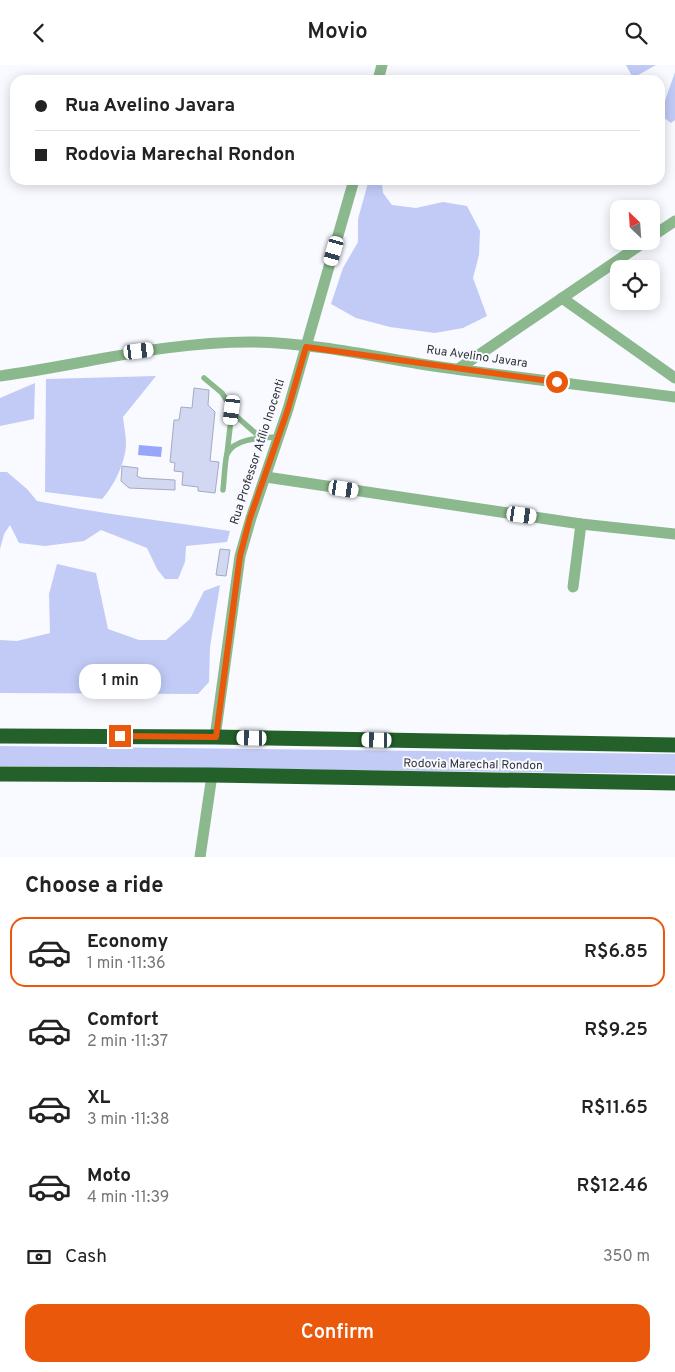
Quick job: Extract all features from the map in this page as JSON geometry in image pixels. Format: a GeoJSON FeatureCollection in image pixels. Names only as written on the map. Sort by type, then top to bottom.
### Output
{"type":"FeatureCollection","features":[{"type":"Feature","properties":{"kind":"highway","name":"Rodovia Marechal Rondon"},"geometry":{"type":"LineString","coordinates":[[0,736],[216,737],[675,745]]}},
{"type":"Feature","properties":{"kind":"highway","name":"Rodovia Marechal Rondon"},"geometry":{"type":"LineString","coordinates":[[0,773],[675,783]]}},
{"type":"Feature","properties":{"kind":"street","name":"Rua Professor Atílio Inocenti"},"geometry":{"type":"LineString","coordinates":[[216,737],[240,556],[250,518],[279,437],[353,185]]}},
{"type":"Feature","properties":{"kind":"street"},"geometry":{"type":"LineString","coordinates":[[660,231],[675,221]]}},
{"type":"Feature","properties":{"kind":"street"},"geometry":{"type":"LineString","coordinates":[[458,369],[633,250]]}},
{"type":"Feature","properties":{"kind":"street"},"geometry":{"type":"LineString","coordinates":[[562,298],[675,378]]}},
{"type":"Feature","properties":{"kind":"street","name":"Rua Avelino Javara"},"geometry":{"type":"LineString","coordinates":[[0,376],[139,351],[194,344],[255,342],[306,347],[675,397]]}},
{"type":"Feature","properties":{"kind":"street"},"geometry":{"type":"LineString","coordinates":[[266,477],[581,524],[675,534]]}},
{"type":"Feature","properties":{"kind":"street"},"geometry":{"type":"LineString","coordinates":[[573,587],[581,524]]}},
{"type":"Feature","properties":{"kind":"street"},"geometry":{"type":"LineString","coordinates":[[200,857],[212,775]]}},
{"type":"Feature","properties":{"kind":"lane"},"geometry":{"type":"LineString","coordinates":[[204,378],[222,393],[237,417],[261,438]]}},
{"type":"Feature","properties":{"kind":"lane"},"geometry":{"type":"LineString","coordinates":[[223,490],[232,410]]}},
{"type":"Feature","properties":{"kind":"lane"},"geometry":{"type":"LineString","coordinates":[[227,454],[235,446],[248,439],[279,437]]}},
{"type":"Feature","properties":{"kind":"shaded area"},"geometry":{"type":"Polygon","coordinates":[[[626,65],[656,65],[638,75],[631,75],[626,65]]]}},
{"type":"Feature","properties":{"kind":"shaded area"},"geometry":{"type":"Polygon","coordinates":[[[675,72],[675,120],[671,123],[665,119],[665,101],[675,72]]]}},
{"type":"Feature","properties":{"kind":"shaded area"},"geometry":{"type":"Polygon","coordinates":[[[367,185],[382,185],[383,193],[392,205],[416,208],[443,202],[467,206],[480,231],[479,255],[473,278],[487,316],[463,328],[435,333],[390,327],[356,318],[331,304],[343,268],[358,242],[358,219],[367,185]]]}},
{"type":"Feature","properties":{"kind":"shaded area"},"geometry":{"type":"Polygon","coordinates":[[[156,376],[123,417],[126,445],[124,459],[115,481],[102,499],[45,492],[46,379],[156,376]]]}},
{"type":"Feature","properties":{"kind":"shaded area"},"geometry":{"type":"Polygon","coordinates":[[[35,383],[34,419],[0,426],[0,398],[35,383]]]}},
{"type":"Feature","properties":{"kind":"shaded area"},"geometry":{"type":"Polygon","coordinates":[[[0,472],[7,472],[27,489],[37,501],[109,514],[230,531],[227,542],[186,546],[185,562],[178,579],[165,579],[157,569],[147,548],[101,530],[84,541],[45,546],[19,543],[10,525],[4,534],[0,549],[0,472]]]}},
{"type":"Feature","properties":{"kind":"shaded area"},"geometry":{"type":"Polygon","coordinates":[[[57,564],[96,573],[108,629],[139,640],[166,640],[190,619],[204,591],[220,585],[210,647],[209,682],[198,694],[0,693],[0,640],[17,641],[50,633],[49,594],[57,564]]]}},
{"type":"Feature","properties":{"kind":"shaded area"},"geometry":{"type":"Polygon","coordinates":[[[0,746],[675,754],[675,774],[0,766],[0,746]]]}},
{"type":"Feature","properties":{"kind":"water"},"geometry":{"type":"Polygon","coordinates":[[[139,445],[162,447],[161,457],[138,455],[139,445]]]}},
{"type":"Feature","properties":{"kind":"building"},"geometry":{"type":"Polygon","coordinates":[[[194,388],[209,390],[208,405],[215,412],[210,461],[219,462],[215,493],[198,491],[198,487],[182,485],[183,472],[174,471],[175,463],[170,462],[174,420],[179,420],[181,407],[192,408],[194,388]]]}},
{"type":"Feature","properties":{"kind":"building"},"geometry":{"type":"Polygon","coordinates":[[[122,466],[138,468],[137,476],[141,478],[175,480],[175,490],[129,488],[121,481],[122,466]]]}},
{"type":"Feature","properties":{"kind":"building"},"geometry":{"type":"Polygon","coordinates":[[[220,549],[230,550],[226,576],[216,575],[220,549]]]}},
{"type":"Feature","properties":{"kind":"route"},"geometry":{"type":"LineString","coordinates":[[120,736],[216,737],[240,556],[250,518],[266,477],[306,347],[557,382]]}}]}
